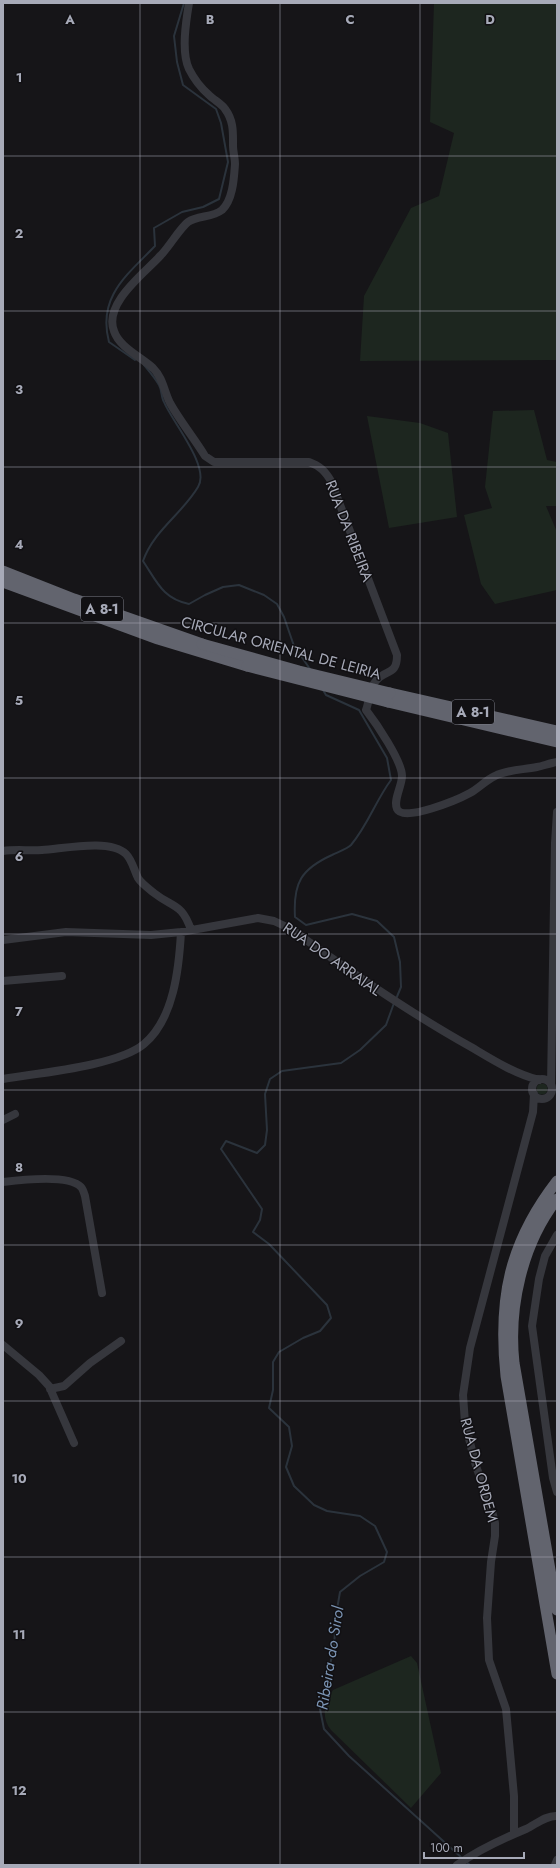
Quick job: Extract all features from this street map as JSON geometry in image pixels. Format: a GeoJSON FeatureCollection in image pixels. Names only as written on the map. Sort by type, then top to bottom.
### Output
{"type":"FeatureCollection","features":[{"type":"Feature","properties":{"kind":"highway","name":"CIRCULAR ORIENTAL DE LEIRIA"},"geometry":{"type":"LineString","coordinates":[[3,571],[201,648]]}},
{"type":"Feature","properties":{"kind":"highway","name":"CIRCULAR ORIENTAL DE LEIRIA"},"geometry":{"type":"LineString","coordinates":[[3,582],[102,620],[201,648],[299,671],[389,698],[557,742]]}},
{"type":"Feature","properties":{"kind":"highway","name":"CIRCULAR ORIENTAL DE LEIRIA"},"geometry":{"type":"LineString","coordinates":[[389,698],[557,732]]}},
{"type":"Feature","properties":{"kind":"highway"},"geometry":{"type":"LineString","coordinates":[[557,1181],[544,1198],[522,1236],[513,1261],[505,1301],[502,1337],[506,1376],[557,1674]]}},
{"type":"Feature","properties":{"kind":"highway"},"geometry":{"type":"LineString","coordinates":[[557,1199],[539,1228],[522,1268],[514,1313],[512,1338],[514,1363],[557,1610]]}},
{"type":"Feature","properties":{"kind":"street","name":"RUA DA RIBEIRA"},"geometry":{"type":"LineString","coordinates":[[189,3],[186,27],[186,59],[189,68],[199,86],[225,108],[230,118],[234,129],[235,164],[233,184],[228,201],[222,210],[214,215],[195,218],[187,223],[160,257],[132,283],[116,308],[112,318],[113,330],[117,338],[146,361],[161,378],[170,403],[205,456],[214,462],[309,462],[317,464],[325,470],[331,481],[398,655],[398,664],[394,670],[374,682],[366,710],[382,732],[400,768],[402,777],[396,804],[401,814],[419,812],[452,802],[471,792],[494,776],[536,768],[557,762]]}},
{"type":"Feature","properties":{"kind":"street"},"geometry":{"type":"LineString","coordinates":[[552,1092],[551,1068],[557,812]]}},
{"type":"Feature","properties":{"kind":"street"},"geometry":{"type":"LineString","coordinates":[[3,851],[42,850],[81,845],[114,848],[125,853],[139,880],[154,893],[181,910],[186,916],[191,930]]}},
{"type":"Feature","properties":{"kind":"street","name":"RUA DO ARRAIAL"},"geometry":{"type":"LineString","coordinates":[[3,940],[66,932],[139,935],[181,932],[253,918],[278,922],[291,928],[385,996],[460,1041],[522,1075],[541,1080]]}},
{"type":"Feature","properties":{"kind":"street"},"geometry":{"type":"LineString","coordinates":[[3,1079],[92,1065],[128,1053],[143,1045],[152,1036],[168,1007],[179,961],[181,932]]}},
{"type":"Feature","properties":{"kind":"street"},"geometry":{"type":"LineString","coordinates":[[3,981],[62,976]]}},
{"type":"Feature","properties":{"kind":"street"},"geometry":{"type":"LineString","coordinates":[[551,1068],[541,1080],[534,1085],[533,1092],[538,1098],[552,1092]]}},
{"type":"Feature","properties":{"kind":"street","name":"RUA DO ARRAIAL"},"geometry":{"type":"LineString","coordinates":[[522,1075],[533,1092]]}},
{"type":"Feature","properties":{"kind":"street"},"geometry":{"type":"LineString","coordinates":[[541,1080],[552,1092]]}},
{"type":"Feature","properties":{"kind":"street","name":"RUA DA ORDEM"},"geometry":{"type":"LineString","coordinates":[[514,1833],[514,1796],[506,1709],[489,1660],[488,1618],[495,1523],[476,1466],[465,1423],[463,1395],[470,1348],[533,1112],[533,1092]]}},
{"type":"Feature","properties":{"kind":"street","name":"RUA DA ORDEM"},"geometry":{"type":"LineString","coordinates":[[533,1112],[552,1092]]}},
{"type":"Feature","properties":{"kind":"street"},"geometry":{"type":"LineString","coordinates":[[3,1120],[15,1114]]}},
{"type":"Feature","properties":{"kind":"street"},"geometry":{"type":"LineString","coordinates":[[3,1182],[40,1179],[66,1181],[75,1183],[81,1187],[85,1196],[102,1293]]}},
{"type":"Feature","properties":{"kind":"street"},"geometry":{"type":"LineString","coordinates":[[557,1235],[545,1256],[539,1280],[532,1326],[553,1478],[557,1492]]}},
{"type":"Feature","properties":{"kind":"street"},"geometry":{"type":"LineString","coordinates":[[50,1389],[64,1386],[90,1363],[122,1341]]}},
{"type":"Feature","properties":{"kind":"street"},"geometry":{"type":"LineString","coordinates":[[3,1345],[39,1375],[50,1389],[74,1443]]}},
{"type":"Feature","properties":{"kind":"street"},"geometry":{"type":"LineString","coordinates":[[457,1865],[472,1854],[514,1833],[548,1817],[557,1816]]}},
{"type":"Feature","properties":{"kind":"street"},"geometry":{"type":"LineString","coordinates":[[555,1865],[557,1860]]}},
{"type":"Feature","properties":{"kind":"shaded area"},"geometry":{"type":"Polygon","coordinates":[[[434,3],[557,3],[557,360],[360,361],[364,296],[411,208],[439,196],[454,133],[430,122],[434,3]]]}},
{"type":"Feature","properties":{"kind":"shaded area"},"geometry":{"type":"Polygon","coordinates":[[[534,410],[547,460],[557,462],[557,506],[546,506],[557,532],[557,590],[495,604],[481,584],[464,515],[492,508],[485,487],[493,411],[534,410]]]}},
{"type":"Feature","properties":{"kind":"shaded area"},"geometry":{"type":"Polygon","coordinates":[[[367,416],[420,423],[448,433],[457,517],[389,528],[367,416]]]}},
{"type":"Feature","properties":{"kind":"shaded area"},"geometry":{"type":"Polygon","coordinates":[[[540,1084],[544,1084],[546,1085],[546,1093],[540,1094],[537,1091],[537,1087],[540,1084]]]}},
{"type":"Feature","properties":{"kind":"shaded area"},"geometry":{"type":"Polygon","coordinates":[[[411,1656],[417,1663],[441,1773],[411,1808],[331,1730],[326,1720],[325,1710],[327,1700],[333,1690],[411,1656]]]}},
{"type":"Feature","properties":{"kind":"waterway","name":"Ribeira do Sirol"},"geometry":{"type":"LineString","coordinates":[[135,360],[109,342],[106,326],[107,312],[111,299],[125,277],[155,246],[154,228],[182,212],[203,207],[219,199],[228,162],[221,123],[216,109],[183,85],[177,62],[174,36],[184,3]]}},
{"type":"Feature","properties":{"kind":"waterway","name":"Ribeira do Sirol"},"geometry":{"type":"LineString","coordinates":[[144,365],[159,385],[163,400],[168,410],[195,456],[201,478],[198,487],[191,497],[154,540],[143,561],[157,583],[167,594],[180,602],[189,604],[223,587],[239,585],[264,595],[277,604],[284,617],[294,646],[310,669]]}},
{"type":"Feature","properties":{"kind":"waterway","name":"Ribeira do Sirol"},"geometry":{"type":"LineString","coordinates":[[323,690],[326,695],[359,710],[387,758],[391,780],[351,845],[321,860],[301,878],[296,895],[295,917],[306,925],[352,914],[377,921],[394,937],[400,962],[401,987],[396,999]]}},
{"type":"Feature","properties":{"kind":"waterway","name":"Ribeira do Sirol"},"geometry":{"type":"LineString","coordinates":[[394,1003],[386,1025],[360,1050],[341,1063],[282,1071],[270,1079],[265,1094],[267,1130],[265,1145],[257,1153],[226,1141],[221,1149],[262,1209],[260,1220],[253,1232],[269,1244],[327,1305],[331,1318],[320,1331],[303,1338],[279,1352],[273,1362],[273,1390],[269,1408],[289,1427],[292,1446],[286,1467],[294,1486],[314,1505],[327,1511],[360,1516],[375,1526],[387,1552],[384,1562],[360,1576],[340,1592],[336,1615],[334,1647],[320,1709],[324,1729],[349,1756],[462,1858]]}},
{"type":"Feature","properties":{"kind":"waterway","name":"Ribeira do Sirol"},"geometry":{"type":"LineString","coordinates":[[465,1861],[470,1865]]}}]}
